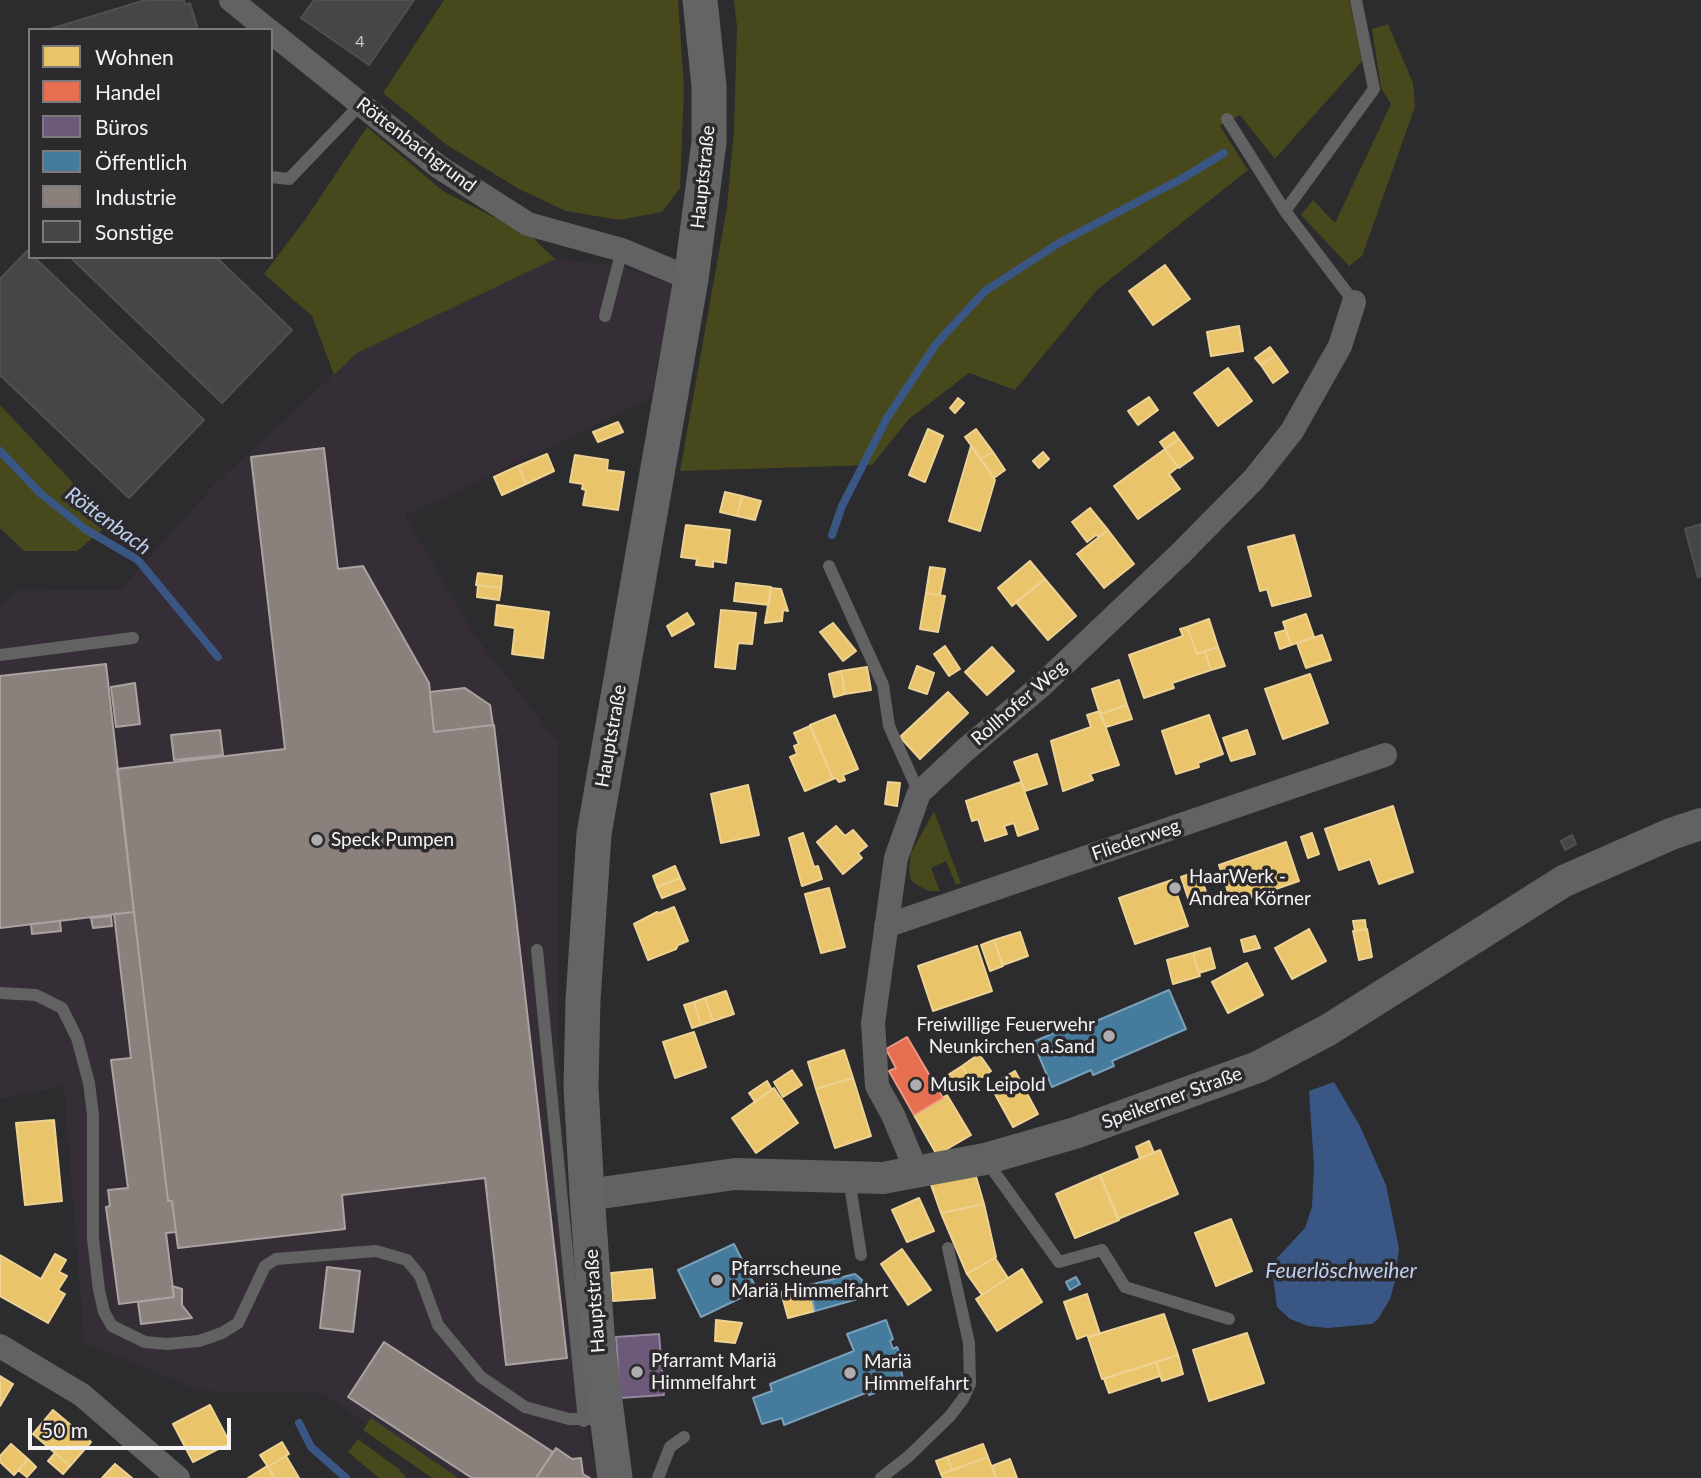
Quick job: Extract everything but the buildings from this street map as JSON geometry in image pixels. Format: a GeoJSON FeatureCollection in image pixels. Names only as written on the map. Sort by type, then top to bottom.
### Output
{"type":"FeatureCollection","features":[{"type":"Feature","properties":{"kind":"main road","name":"Hauptstraße"},"geometry":{"type":"LineString","coordinates":[[615,1478],[595,1420],[598,1347],[587,1195],[582,1087],[583,1025],[594,834],[691,279],[709,142],[709,86],[700,0]]}},
{"type":"Feature","properties":{"kind":"street","name":"Röttenbachgrund"},"geometry":{"type":"LineString","coordinates":[[231,0],[266,28]]}},
{"type":"Feature","properties":{"kind":"street","name":"Röttenbachgrund"},"geometry":{"type":"LineString","coordinates":[[273,33],[439,167],[528,224],[622,250],[691,279]]}},
{"type":"Feature","properties":{"kind":"street","name":"Rollhofer Weg"},"geometry":{"type":"LineString","coordinates":[[917,1172],[893,1115],[877,1086],[873,1023],[896,858],[919,793],[1042,685],[1180,554],[1254,479],[1292,431],[1340,346],[1354,302]]}},
{"type":"Feature","properties":{"kind":"street","name":"Fliederweg"},"geometry":{"type":"LineString","coordinates":[[886,926],[1385,755]]}},
{"type":"Feature","properties":{"kind":"street","name":"Speikerner Straße"},"geometry":{"type":"LineString","coordinates":[[587,1195],[735,1174],[883,1178],[985,1159],[1075,1133],[1258,1067],[1328,1030],[1564,881],[1671,834],[1701,824]]}},
{"type":"Feature","properties":{"kind":"street"},"geometry":{"type":"LineString","coordinates":[[0,1346],[82,1395],[178,1478]]}},
{"type":"Feature","properties":{"kind":"lane"},"geometry":{"type":"LineString","coordinates":[[1285,211],[1374,89],[1356,0]]}},
{"type":"Feature","properties":{"kind":"lane"},"geometry":{"type":"LineString","coordinates":[[273,177],[289,179],[361,104]]}},
{"type":"Feature","properties":{"kind":"lane"},"geometry":{"type":"LineString","coordinates":[[1227,119],[1285,211],[1354,302]]}},
{"type":"Feature","properties":{"kind":"lane"},"geometry":{"type":"LineString","coordinates":[[605,316],[622,250]]}},
{"type":"Feature","properties":{"kind":"lane"},"geometry":{"type":"LineString","coordinates":[[829,566],[883,685],[889,726],[919,793]]}},
{"type":"Feature","properties":{"kind":"lane"},"geometry":{"type":"LineString","coordinates":[[0,655],[133,638]]}},
{"type":"Feature","properties":{"kind":"lane"},"geometry":{"type":"LineString","coordinates":[[0,993],[36,995],[62,1008],[77,1038],[89,1083],[93,1115],[93,1239],[99,1290],[104,1312],[112,1326],[145,1342],[167,1344],[199,1341],[222,1333],[238,1323],[265,1266],[276,1259],[376,1251],[407,1260],[420,1276],[438,1325],[481,1377],[525,1406],[569,1419],[595,1420],[537,950]]}},
{"type":"Feature","properties":{"kind":"lane"},"geometry":{"type":"LineString","coordinates":[[985,1159],[1059,1262],[1102,1250],[1125,1287],[1229,1319]]}},
{"type":"Feature","properties":{"kind":"lane"},"geometry":{"type":"LineString","coordinates":[[848,1177],[861,1255]]}},
{"type":"Feature","properties":{"kind":"lane"},"geometry":{"type":"LineString","coordinates":[[881,1478],[909,1456],[950,1416],[970,1384],[970,1343],[948,1248]]}},
{"type":"Feature","properties":{"kind":"lane"},"geometry":{"type":"LineString","coordinates":[[658,1478],[670,1447],[684,1437]]}},
{"type":"Feature","properties":{"kind":"shaded area"},"geometry":{"type":"Polygon","coordinates":[[[444,0],[678,0],[684,88],[680,188],[662,212],[619,220],[566,211],[519,189],[447,145],[383,93],[444,0]]]}},
{"type":"Feature","properties":{"kind":"shaded area"},"geometry":{"type":"Polygon","coordinates":[[[734,0],[1349,0],[1363,60],[1275,159],[1240,115],[1220,126],[1248,170],[1097,290],[1015,390],[969,373],[909,419],[872,465],[680,471],[727,207],[734,129],[737,27],[734,0]]]}},
{"type":"Feature","properties":{"kind":"shaded area"},"geometry":{"type":"Polygon","coordinates":[[[1388,24],[1413,83],[1415,107],[1362,256],[1349,266],[1301,215],[1313,200],[1335,223],[1391,104],[1381,88],[1372,29],[1388,24]]]}},
{"type":"Feature","properties":{"kind":"shaded area"},"geometry":{"type":"Polygon","coordinates":[[[367,127],[443,191],[532,237],[555,259],[357,353],[334,375],[312,316],[264,274],[307,217],[367,127]]]}},
{"type":"Feature","properties":{"kind":"shaded area"},"geometry":{"type":"Polygon","coordinates":[[[555,259],[624,266],[673,286],[651,398],[405,516],[475,636],[559,744],[558,1043],[584,1402],[591,1450],[603,1478],[441,1478],[323,1393],[199,1391],[84,1342],[64,1086],[0,1099],[0,607],[17,589],[120,590],[214,485],[357,353],[555,259]]]}},
{"type":"Feature","properties":{"kind":"shaded area"},"geometry":{"type":"Polygon","coordinates":[[[0,405],[111,523],[77,551],[24,551],[0,528],[0,405]]]}},
{"type":"Feature","properties":{"kind":"shaded area"},"geometry":{"type":"Polygon","coordinates":[[[934,811],[961,883],[956,885],[946,861],[931,868],[940,891],[929,891],[917,885],[911,880],[909,870],[911,853],[934,811]]]}},
{"type":"Feature","properties":{"kind":"shaded area"},"geometry":{"type":"Polygon","coordinates":[[[371,1418],[458,1478],[432,1478],[363,1430],[371,1418]]]}},
{"type":"Feature","properties":{"kind":"shaded area"},"geometry":{"type":"Polygon","coordinates":[[[358,1439],[399,1469],[406,1478],[379,1478],[348,1452],[358,1439]]]}},
{"type":"Feature","properties":{"kind":"water","name":"Feuerlöschweiher"},"geometry":{"type":"Polygon","coordinates":[[[1334,1082],[1360,1126],[1386,1185],[1399,1248],[1390,1299],[1378,1319],[1372,1324],[1328,1328],[1308,1326],[1290,1319],[1277,1307],[1273,1277],[1277,1258],[1305,1228],[1312,1207],[1314,1167],[1309,1091],[1334,1082]]]}},
{"type":"Feature","properties":{"kind":"waterway"},"geometry":{"type":"LineString","coordinates":[[832,535],[842,506],[887,418],[936,344],[985,291],[1059,243],[1183,178],[1224,153]]}},
{"type":"Feature","properties":{"kind":"waterway","name":"Röttenbach"},"geometry":{"type":"LineString","coordinates":[[0,451],[40,493],[85,529],[138,560],[218,657]]}},
{"type":"Feature","properties":{"kind":"waterway","name":"Röttenbach"},"geometry":{"type":"LineString","coordinates":[[299,1423],[311,1447],[346,1478]]}},
{"type":"Feature","properties":{"kind":"place","name":"Speck Pumpen"},"geometry":{"type":"Point","coordinates":[317,840]}},
{"type":"Feature","properties":{"kind":"place","name":"HaarWerk - Andrea Körner"},"geometry":{"type":"Point","coordinates":[1175,888]}},
{"type":"Feature","properties":{"kind":"place","name":"Freiwillige Feuerwehr Neunkirchen a.Sand"},"geometry":{"type":"Point","coordinates":[1109,1036]}},
{"type":"Feature","properties":{"kind":"place","name":"Musik Leipold"},"geometry":{"type":"Point","coordinates":[916,1085]}},
{"type":"Feature","properties":{"kind":"place","name":"Pfarrscheune Mariä Himmelfahrt"},"geometry":{"type":"Point","coordinates":[717,1280]}},
{"type":"Feature","properties":{"kind":"place","name":"Pfarramt Mariä Himmelfahrt"},"geometry":{"type":"Point","coordinates":[637,1372]}},
{"type":"Feature","properties":{"kind":"place","name":"Mariä Himmelfahrt"},"geometry":{"type":"Point","coordinates":[850,1373]}}]}
